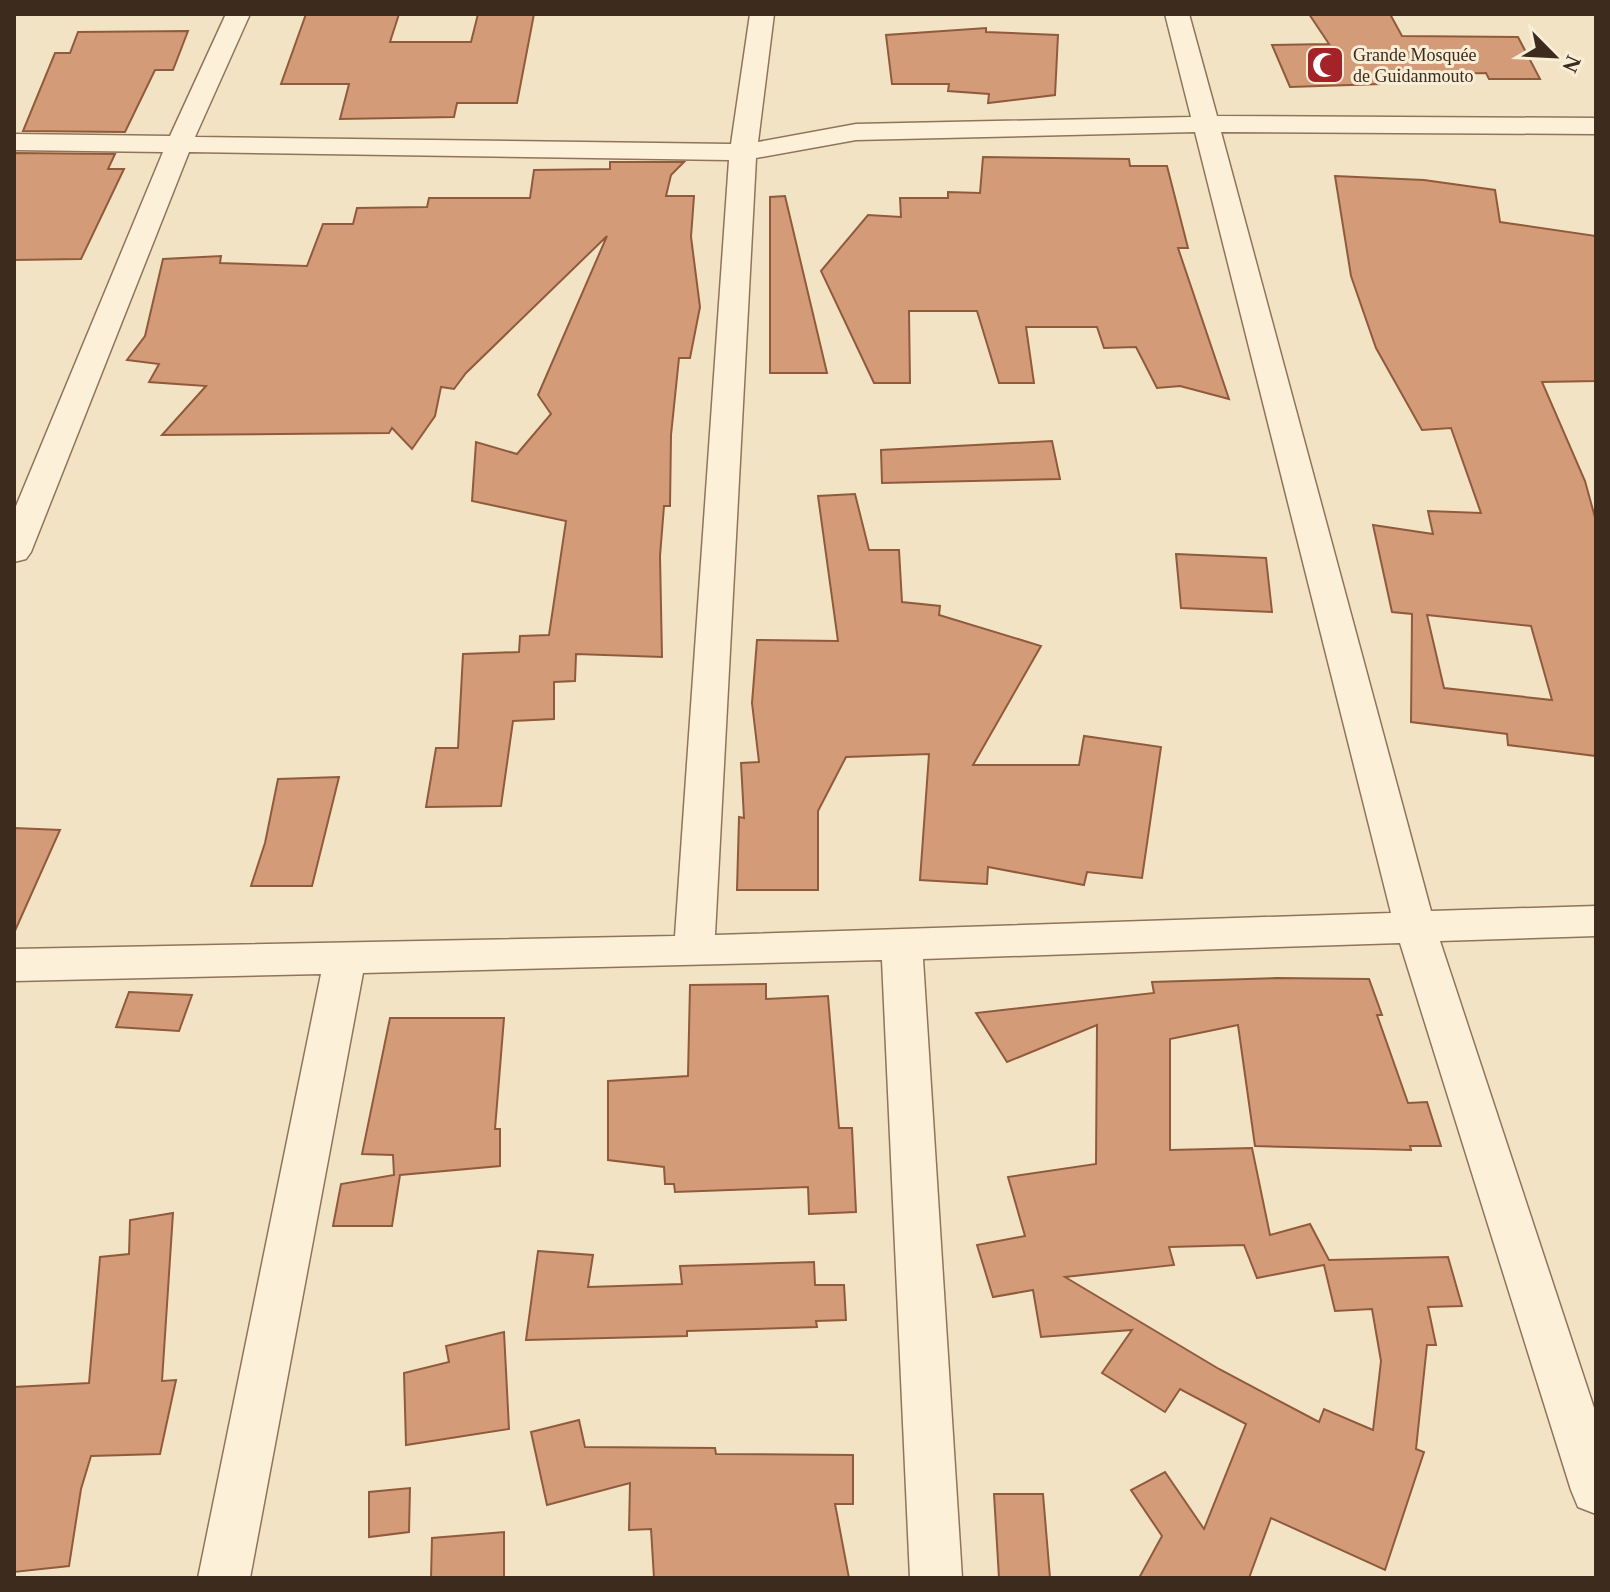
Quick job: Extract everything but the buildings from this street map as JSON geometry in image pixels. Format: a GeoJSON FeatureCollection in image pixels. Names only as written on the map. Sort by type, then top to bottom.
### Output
{"type":"FeatureCollection","features":[{"type":"Feature","properties":{"kind":"street"},"geometry":{"type":"LineString","coordinates":[[14,552],[180,142],[238,14]]}},
{"type":"Feature","properties":{"kind":"street"},"geometry":{"type":"LineString","coordinates":[[694,951],[743,152],[762,14]]}},
{"type":"Feature","properties":{"kind":"street"},"geometry":{"type":"LineString","coordinates":[[1177,14],[1415,927],[1596,1490]]}},
{"type":"Feature","properties":{"kind":"street"},"geometry":{"type":"LineString","coordinates":[[14,142],[743,152],[856,132],[1204,124],[1596,126]]}},
{"type":"Feature","properties":{"kind":"street"},"geometry":{"type":"LineString","coordinates":[[14,965],[694,951],[1596,921]]}},
{"type":"Feature","properties":{"kind":"street"},"geometry":{"type":"LineString","coordinates":[[902,944],[936,1578]]}},
{"type":"Feature","properties":{"kind":"street"},"geometry":{"type":"LineString","coordinates":[[224,1578],[345,958]]}},
{"type":"Feature","properties":{"kind":"place","name":"Grande Mosquée de Guidanmouto"},"geometry":{"type":"Point","coordinates":[1325,65]}}]}
